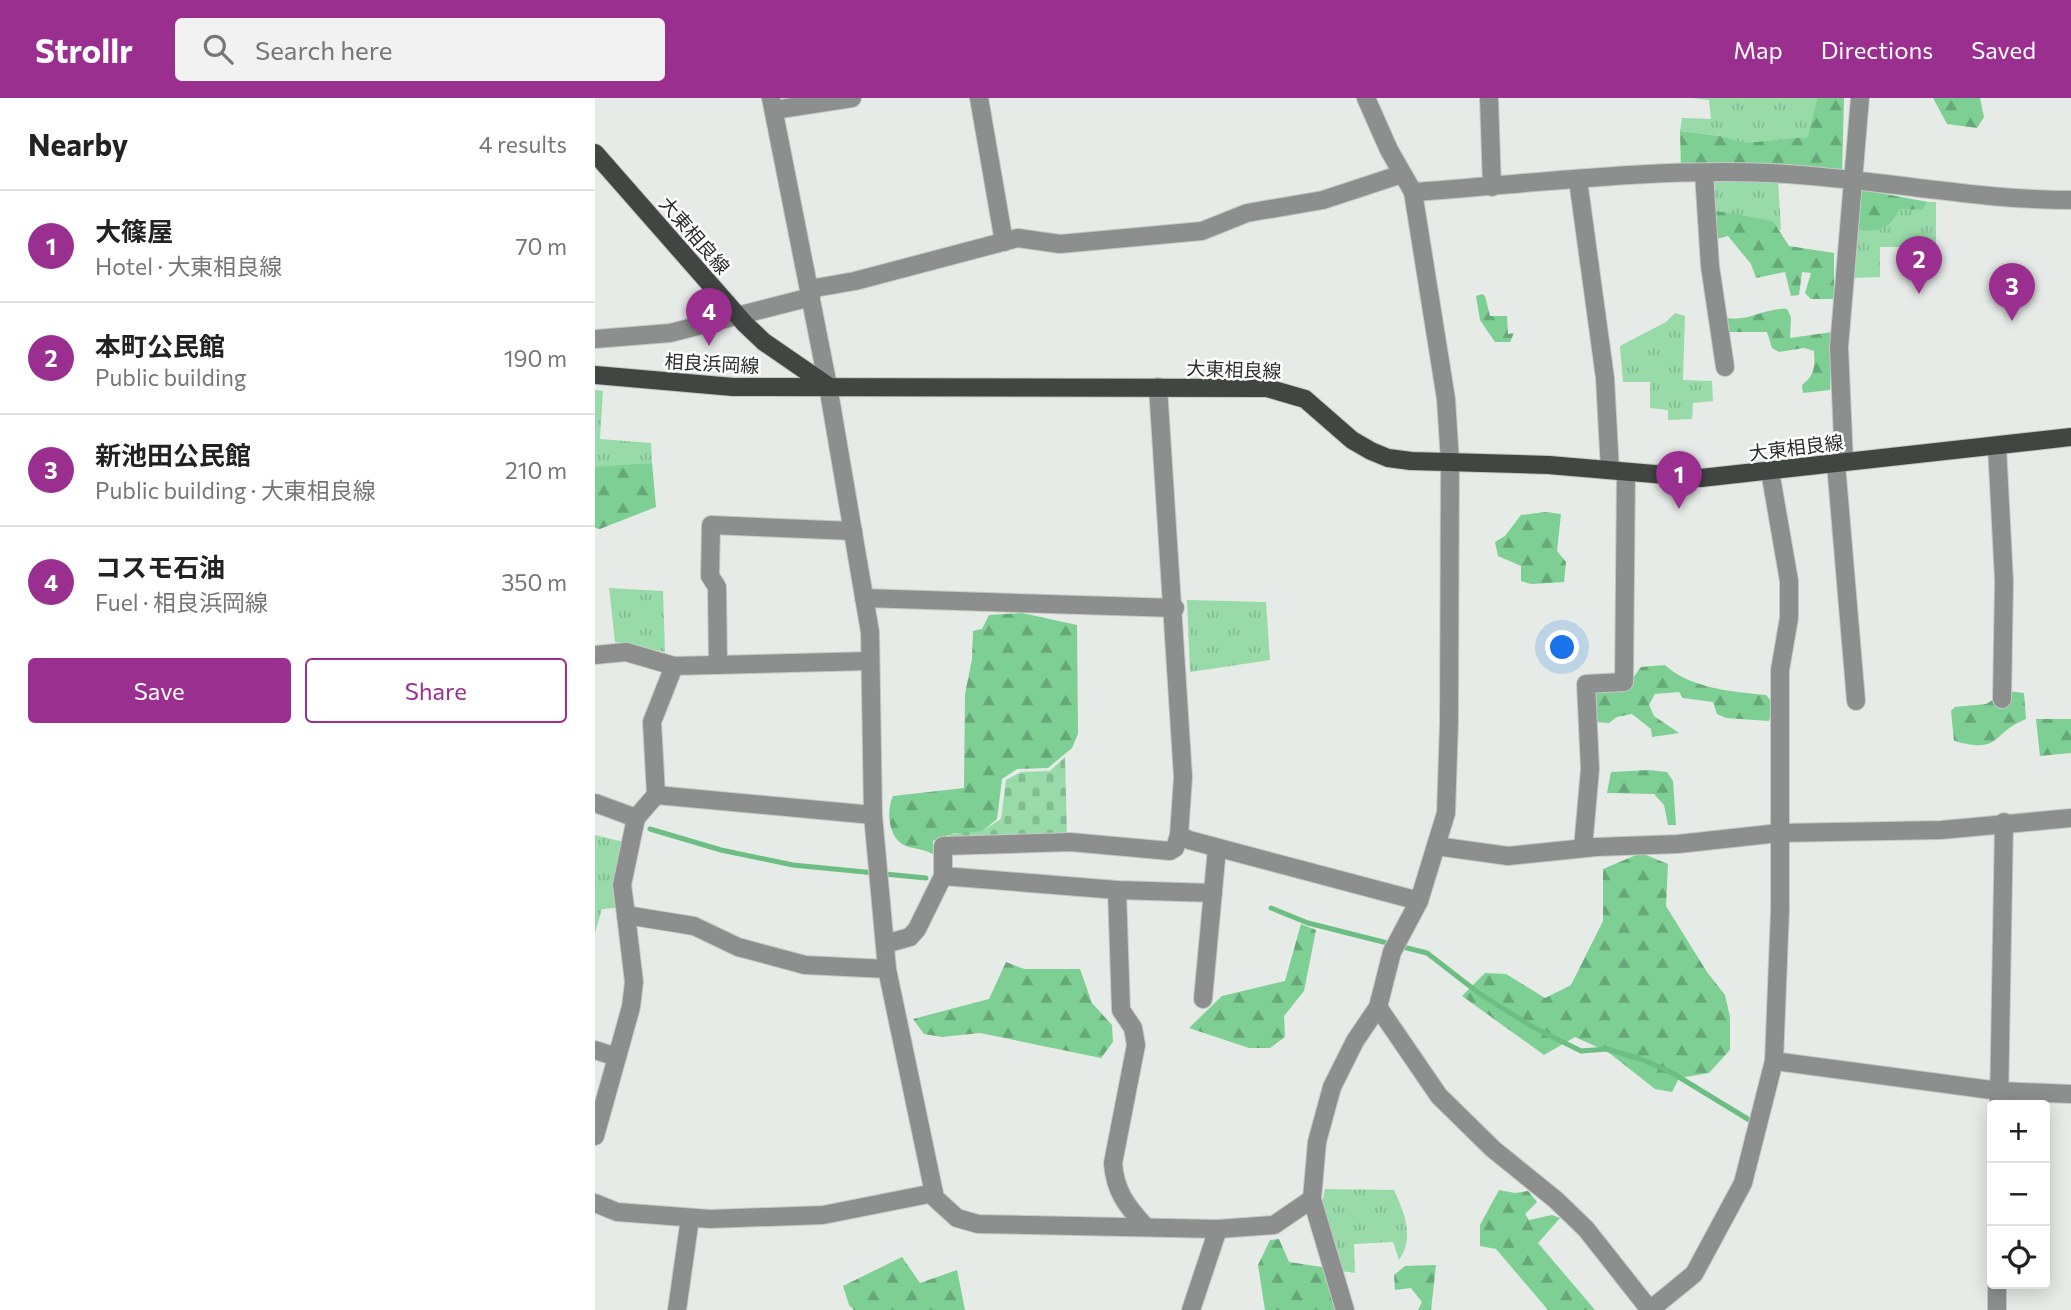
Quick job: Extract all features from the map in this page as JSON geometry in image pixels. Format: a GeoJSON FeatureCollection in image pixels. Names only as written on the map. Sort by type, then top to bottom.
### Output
{"type":"FeatureCollection","features":[{"type":"Feature","properties":{"kind":"main road","name":"大東相良線"},"geometry":{"type":"LineString","coordinates":[[595,153],[740,318],[764,342],[828,386],[1267,388],[1290,392],[1305,399],[1352,440],[1388,458],[1702,478],[2071,437]]}},
{"type":"Feature","properties":{"kind":"main road","name":"相良浜岡線"},"geometry":{"type":"LineString","coordinates":[[595,375],[733,387],[828,386]]}},
{"type":"Feature","properties":{"kind":"street"},"geometry":{"type":"LineString","coordinates":[[852,98],[772,104],[828,386],[870,632],[873,815],[887,969],[934,1193],[946,1210],[957,1218],[978,1224],[1144,1225],[1217,1229],[1274,1225],[1312,1199]]}},
{"type":"Feature","properties":{"kind":"street"},"geometry":{"type":"LineString","coordinates":[[979,98],[1004,242]]}},
{"type":"Feature","properties":{"kind":"street"},"geometry":{"type":"LineString","coordinates":[[1345,1310],[1312,1199],[1317,1142],[1332,1087],[1378,1007],[1396,944],[1419,901],[1446,813],[1449,736],[1450,462],[1446,400],[1413,192],[1366,98]]}},
{"type":"Feature","properties":{"kind":"street"},"geometry":{"type":"LineString","coordinates":[[1489,98],[1492,187]]}},
{"type":"Feature","properties":{"kind":"street"},"geometry":{"type":"LineString","coordinates":[[1856,701],[1840,463],[1839,347],[1860,98]]}},
{"type":"Feature","properties":{"kind":"street"},"geometry":{"type":"LineString","coordinates":[[1413,192],[1704,173],[1769,173],[1852,180],[1971,196],[2071,200]]}},
{"type":"Feature","properties":{"kind":"street"},"geometry":{"type":"LineString","coordinates":[[1704,173],[1710,267],[1725,367]]}},
{"type":"Feature","properties":{"kind":"street"},"geometry":{"type":"LineString","coordinates":[[595,339],[670,333],[740,318],[810,293],[1018,238],[1060,244],[1202,231],[1247,213],[1323,200],[1402,174]]}},
{"type":"Feature","properties":{"kind":"street"},"geometry":{"type":"LineString","coordinates":[[1578,180],[1618,471],[1624,682],[1586,684],[1590,769],[1583,848]]}},
{"type":"Feature","properties":{"kind":"street"},"geometry":{"type":"LineString","coordinates":[[885,944],[910,937],[916,929],[943,876],[943,846],[1070,842],[1170,851],[1175,848],[1179,835],[1183,777],[1174,608],[1160,460],[1158,387]]}},
{"type":"Feature","properties":{"kind":"street"},"geometry":{"type":"LineString","coordinates":[[1997,446],[2004,581],[2002,699]]}},
{"type":"Feature","properties":{"kind":"street"},"geometry":{"type":"LineString","coordinates":[[1378,1007],[1439,1096],[1493,1149],[1556,1200],[1586,1229],[1650,1310],[1694,1274],[1743,1183],[1774,1061],[1780,910],[1780,670],[1789,618],[1789,581],[1770,471]]}},
{"type":"Feature","properties":{"kind":"street"},"geometry":{"type":"LineString","coordinates":[[718,665],[717,587],[710,576],[711,525],[853,531]]}},
{"type":"Feature","properties":{"kind":"street"},"geometry":{"type":"LineString","coordinates":[[864,598],[1174,608]]}},
{"type":"Feature","properties":{"kind":"street"},"geometry":{"type":"LineString","coordinates":[[595,655],[626,652],[674,667],[870,661]]}},
{"type":"Feature","properties":{"kind":"street"},"geometry":{"type":"LineString","coordinates":[[595,1136],[631,1007],[634,982],[622,885],[636,818],[656,795],[652,722],[674,667]]}},
{"type":"Feature","properties":{"kind":"street"},"geometry":{"type":"LineString","coordinates":[[656,795],[873,815]]}},
{"type":"Feature","properties":{"kind":"street"},"geometry":{"type":"LineString","coordinates":[[595,803],[636,818]]}},
{"type":"Feature","properties":{"kind":"street"},"geometry":{"type":"LineString","coordinates":[[1436,846],[1508,856],[1583,848],[1678,844],[1779,833],[1941,830],[2004,822],[2071,818]]}},
{"type":"Feature","properties":{"kind":"street"},"geometry":{"type":"LineString","coordinates":[[1999,1098],[2004,822]]}},
{"type":"Feature","properties":{"kind":"street"},"geometry":{"type":"LineString","coordinates":[[1179,835],[1217,848],[1419,901]]}},
{"type":"Feature","properties":{"kind":"street"},"geometry":{"type":"LineString","coordinates":[[1203,999],[1217,848]]}},
{"type":"Feature","properties":{"kind":"street"},"geometry":{"type":"LineString","coordinates":[[943,876],[1117,890],[1213,893]]}},
{"type":"Feature","properties":{"kind":"street"},"geometry":{"type":"LineString","coordinates":[[1117,890],[1121,1010],[1133,1028],[1136,1045],[1113,1163],[1122,1200],[1144,1225]]}},
{"type":"Feature","properties":{"kind":"street"},"geometry":{"type":"LineString","coordinates":[[626,915],[694,926],[738,947],[805,965],[887,969]]}},
{"type":"Feature","properties":{"kind":"street"},"geometry":{"type":"LineString","coordinates":[[595,1051],[617,1057]]}},
{"type":"Feature","properties":{"kind":"street"},"geometry":{"type":"LineString","coordinates":[[1774,1061],[1999,1098],[2071,1094]]}},
{"type":"Feature","properties":{"kind":"street"},"geometry":{"type":"LineString","coordinates":[[595,1203],[617,1212],[689,1218],[823,1215],[934,1193]]}},
{"type":"Feature","properties":{"kind":"street"},"geometry":{"type":"LineString","coordinates":[[677,1310],[689,1218]]}},
{"type":"Feature","properties":{"kind":"street"},"geometry":{"type":"LineString","coordinates":[[1191,1310],[1217,1229]]}},
{"type":"Feature","properties":{"kind":"street"},"geometry":{"type":"LineString","coordinates":[[1997,1289],[1997,1310]]}},
{"type":"Feature","properties":{"kind":"green space"},"geometry":{"type":"Polygon","coordinates":[[[1691,98],[1817,98],[1809,137],[1746,144],[1720,136],[1680,131],[1682,118],[1711,119],[1709,100],[1691,98]]]}},
{"type":"Feature","properties":{"kind":"green space"},"geometry":{"type":"Polygon","coordinates":[[[1817,98],[1844,98],[1842,175],[1681,172],[1680,131],[1720,136],[1745,143],[1808,137],[1817,98]]]}},
{"type":"Feature","properties":{"kind":"green space"},"geometry":{"type":"Polygon","coordinates":[[[1933,98],[1980,98],[1984,117],[1977,128],[1947,124],[1933,98]]]}},
{"type":"Feature","properties":{"kind":"green space"},"geometry":{"type":"Polygon","coordinates":[[[1706,175],[1778,179],[1781,230],[1718,211],[1710,225],[1706,175]]]}},
{"type":"Feature","properties":{"kind":"green space"},"geometry":{"type":"Polygon","coordinates":[[[1859,189],[1928,202],[1922,210],[1899,209],[1893,220],[1884,227],[1873,231],[1860,230],[1855,221],[1859,189]]]}},
{"type":"Feature","properties":{"kind":"green space"},"geometry":{"type":"Polygon","coordinates":[[[1928,202],[1936,202],[1936,247],[1880,247],[1880,277],[1853,278],[1855,221],[1899,209],[1921,210],[1928,202]]]}},
{"type":"Feature","properties":{"kind":"green space"},"geometry":{"type":"Polygon","coordinates":[[[1717,211],[1773,221],[1789,246],[1834,253],[1834,299],[1811,299],[1805,293],[1811,273],[1802,272],[1799,295],[1791,296],[1785,272],[1756,278],[1751,264],[1728,236],[1713,240],[1727,318],[1742,318],[1787,309],[1791,317],[1790,338],[1832,332],[1830,390],[1803,393],[1802,385],[1813,370],[1814,351],[1804,348],[1779,352],[1772,348],[1767,332],[1723,332],[1710,225],[1717,211]]]}},
{"type":"Feature","properties":{"kind":"green space"},"geometry":{"type":"Polygon","coordinates":[[[1476,296],[1485,296],[1490,316],[1507,316],[1508,334],[1514,333],[1510,342],[1495,342],[1480,320],[1476,296]]]}},
{"type":"Feature","properties":{"kind":"green space"},"geometry":{"type":"Polygon","coordinates":[[[1675,313],[1685,316],[1683,380],[1712,381],[1713,401],[1693,403],[1692,419],[1668,420],[1668,410],[1650,408],[1650,382],[1623,382],[1620,346],[1666,322],[1675,313]]]}},
{"type":"Feature","properties":{"kind":"green space"},"geometry":{"type":"Polygon","coordinates":[[[595,390],[603,391],[600,439],[651,443],[652,463],[595,469],[595,390]]]}},
{"type":"Feature","properties":{"kind":"green space"},"geometry":{"type":"Polygon","coordinates":[[[652,463],[656,507],[600,529],[595,528],[595,467],[652,463]]]}},
{"type":"Feature","properties":{"kind":"green space"},"geometry":{"type":"Polygon","coordinates":[[[1545,512],[1561,514],[1557,551],[1566,562],[1564,582],[1531,584],[1521,581],[1521,566],[1498,556],[1495,542],[1505,536],[1521,515],[1545,512]]]}},
{"type":"Feature","properties":{"kind":"green space"},"geometry":{"type":"Polygon","coordinates":[[[609,588],[663,591],[665,652],[615,642],[609,588]]]}},
{"type":"Feature","properties":{"kind":"green space"},"geometry":{"type":"Polygon","coordinates":[[[1187,600],[1266,602],[1270,660],[1190,672],[1187,600]]]}},
{"type":"Feature","properties":{"kind":"green space"},"geometry":{"type":"Polygon","coordinates":[[[1022,613],[1077,625],[1078,734],[1072,748],[1048,768],[1017,769],[1002,779],[997,819],[980,833],[954,833],[933,841],[933,854],[906,846],[895,837],[890,824],[893,796],[964,788],[965,694],[972,659],[973,631],[982,629],[989,615],[1022,613]]]}},
{"type":"Feature","properties":{"kind":"green space"},"geometry":{"type":"Polygon","coordinates":[[[1665,665],[1675,673],[1699,684],[1766,695],[1773,703],[1769,721],[1726,718],[1717,714],[1713,702],[1683,698],[1679,692],[1655,694],[1649,705],[1654,716],[1679,733],[1652,737],[1651,729],[1632,714],[1617,717],[1609,723],[1595,722],[1592,695],[1607,686],[1626,687],[1641,667],[1665,665]]]}},
{"type":"Feature","properties":{"kind":"green space"},"geometry":{"type":"Polygon","coordinates":[[[2008,691],[2024,693],[2026,719],[1989,744],[1954,741],[1951,711],[1955,707],[1986,704],[2008,691]]]}},
{"type":"Feature","properties":{"kind":"green space"},"geometry":{"type":"Polygon","coordinates":[[[2036,719],[2071,719],[2071,753],[2040,756],[2036,719]]]}},
{"type":"Feature","properties":{"kind":"green space"},"geometry":{"type":"Polygon","coordinates":[[[1065,757],[1067,837],[950,844],[949,834],[982,831],[1001,819],[1006,780],[1021,772],[1050,771],[1065,757]]]}},
{"type":"Feature","properties":{"kind":"green space"},"geometry":{"type":"Polygon","coordinates":[[[1611,772],[1667,772],[1673,781],[1676,825],[1668,825],[1664,805],[1654,794],[1607,793],[1611,772]]]}},
{"type":"Feature","properties":{"kind":"green space"},"geometry":{"type":"Polygon","coordinates":[[[595,835],[624,842],[615,908],[602,909],[595,933],[595,835]]]}},
{"type":"Feature","properties":{"kind":"green space"},"geometry":{"type":"Polygon","coordinates":[[[1641,853],[1668,864],[1666,906],[1707,972],[1725,995],[1730,1017],[1730,1050],[1709,1073],[1679,1078],[1672,1092],[1655,1089],[1608,1052],[1575,1037],[1544,1055],[1462,996],[1485,973],[1506,974],[1545,998],[1571,985],[1603,921],[1603,869],[1641,853]]]}},
{"type":"Feature","properties":{"kind":"green space"},"geometry":{"type":"Polygon","coordinates":[[[1301,924],[1316,930],[1304,991],[1284,1016],[1285,1037],[1270,1048],[1249,1048],[1189,1028],[1222,996],[1285,981],[1301,924]]]}},
{"type":"Feature","properties":{"kind":"green space"},"geometry":{"type":"Polygon","coordinates":[[[1006,962],[1024,969],[1080,969],[1092,1003],[1112,1025],[1113,1042],[1101,1058],[980,1033],[942,1037],[924,1034],[913,1019],[989,999],[1006,962]]]}},
{"type":"Feature","properties":{"kind":"green space"},"geometry":{"type":"Polygon","coordinates":[[[1325,1189],[1394,1190],[1404,1216],[1407,1234],[1404,1251],[1399,1260],[1393,1242],[1354,1244],[1355,1273],[1341,1271],[1321,1208],[1325,1189]]]}},
{"type":"Feature","properties":{"kind":"green space"},"geometry":{"type":"Polygon","coordinates":[[[1499,1190],[1515,1193],[1528,1191],[1537,1202],[1525,1214],[1529,1220],[1552,1215],[1560,1218],[1538,1243],[1595,1310],[1548,1310],[1496,1249],[1480,1246],[1480,1225],[1499,1190]]]}},
{"type":"Feature","properties":{"kind":"green space"},"geometry":{"type":"Polygon","coordinates":[[[1279,1239],[1289,1262],[1328,1268],[1339,1310],[1265,1310],[1258,1265],[1270,1240],[1279,1239]]]}},
{"type":"Feature","properties":{"kind":"green space"},"geometry":{"type":"Polygon","coordinates":[[[902,1257],[920,1283],[957,1270],[965,1310],[854,1310],[849,1305],[843,1286],[902,1257]]]}},
{"type":"Feature","properties":{"kind":"green space"},"geometry":{"type":"Polygon","coordinates":[[[1436,1265],[1431,1310],[1418,1310],[1422,1302],[1411,1288],[1395,1290],[1394,1275],[1405,1266],[1436,1265]]]}},
{"type":"Feature","properties":{"kind":"waterway"},"geometry":{"type":"LineString","coordinates":[[650,829],[721,850],[793,865],[926,878]]}},
{"type":"Feature","properties":{"kind":"waterway"},"geometry":{"type":"LineString","coordinates":[[1271,908],[1308,923],[1427,953],[1480,994],[1531,1026],[1581,1051],[1607,1049],[1669,1071],[1751,1121]]}},
{"type":"Feature","properties":{"kind":"place","name":"本町公民館"},"geometry":{"type":"Point","coordinates":[1919,294]}},
{"type":"Feature","properties":{"kind":"place","name":"新池田公民館"},"geometry":{"type":"Point","coordinates":[2012,321]}},
{"type":"Feature","properties":{"kind":"place","name":"コスモ石油"},"geometry":{"type":"Point","coordinates":[709,346]}},
{"type":"Feature","properties":{"kind":"place","name":"大篠屋"},"geometry":{"type":"Point","coordinates":[1679,509]}}]}
